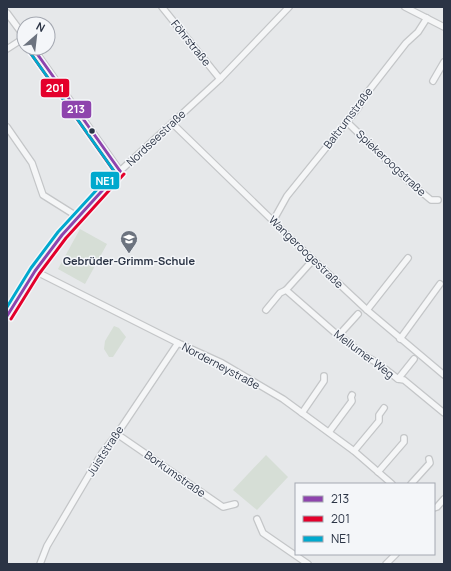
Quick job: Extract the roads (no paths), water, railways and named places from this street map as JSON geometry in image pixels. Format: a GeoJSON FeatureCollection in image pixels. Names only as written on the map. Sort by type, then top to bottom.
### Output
{"type":"FeatureCollection","features":[{"type":"Feature","properties":{"kind":"street","name":"Föhrstraße"},"geometry":{"type":"LineString","coordinates":[[162,7],[220,79]]}},
{"type":"Feature","properties":{"kind":"street","name":"Nordseestraße"},"geometry":{"type":"LineString","coordinates":[[7,316],[35,271],[62,235],[78,217],[120,171],[220,79],[289,7]]}},
{"type":"Feature","properties":{"kind":"street"},"geometry":{"type":"LineString","coordinates":[[406,7],[444,27]]}},
{"type":"Feature","properties":{"kind":"street"},"geometry":{"type":"LineString","coordinates":[[419,13],[422,7]]}},
{"type":"Feature","properties":{"kind":"street"},"geometry":{"type":"LineString","coordinates":[[7,14],[16,26]]}},
{"type":"Feature","properties":{"kind":"street","name":"Baltrumstraße"},"geometry":{"type":"LineString","coordinates":[[273,221],[287,196],[358,108],[367,92],[406,43],[418,32],[427,18]]}},
{"type":"Feature","properties":{"kind":"street"},"geometry":{"type":"LineString","coordinates":[[7,49],[16,43]]}},
{"type":"Feature","properties":{"kind":"street"},"geometry":{"type":"LineString","coordinates":[[38,56],[120,171]]}},
{"type":"Feature","properties":{"kind":"street"},"geometry":{"type":"LineString","coordinates":[[434,81],[444,62]]}},
{"type":"Feature","properties":{"kind":"street","name":"Spiekeroogstraße"},"geometry":{"type":"LineString","coordinates":[[347,122],[412,184],[431,200],[438,200]]}},
{"type":"Feature","properties":{"kind":"street","name":"Wangeroogestraße"},"geometry":{"type":"LineString","coordinates":[[172,123],[313,260],[400,339],[444,375]]}},
{"type":"Feature","properties":{"kind":"street"},"geometry":{"type":"LineString","coordinates":[[7,127],[32,164],[43,195],[78,217]]}},
{"type":"Feature","properties":{"kind":"street"},"geometry":{"type":"LineString","coordinates":[[367,310],[408,258]]}},
{"type":"Feature","properties":{"kind":"street"},"geometry":{"type":"LineString","coordinates":[[266,310],[280,293],[286,290],[313,260]]}},
{"type":"Feature","properties":{"kind":"street","name":"Norderneystraße"},"geometry":{"type":"LineString","coordinates":[[35,271],[178,343],[222,363],[283,399],[354,451],[391,483]]}},
{"type":"Feature","properties":{"kind":"street"},"geometry":{"type":"LineString","coordinates":[[400,339],[440,284]]}},
{"type":"Feature","properties":{"kind":"street","name":"Mellumer Weg"},"geometry":{"type":"LineString","coordinates":[[286,290],[365,356],[376,362],[398,379],[404,380],[444,413]]}},
{"type":"Feature","properties":{"kind":"street"},"geometry":{"type":"LineString","coordinates":[[339,335],[358,314]]}},
{"type":"Feature","properties":{"kind":"street","name":"Juiststraße"},"geometry":{"type":"LineString","coordinates":[[40,564],[47,546],[102,453],[117,434],[178,343]]}},
{"type":"Feature","properties":{"kind":"street"},"geometry":{"type":"LineString","coordinates":[[398,379],[414,359]]}},
{"type":"Feature","properties":{"kind":"street"},"geometry":{"type":"LineString","coordinates":[[302,413],[324,381],[324,376]]}},
{"type":"Feature","properties":{"kind":"street"},"geometry":{"type":"LineString","coordinates":[[329,432],[352,401],[352,395]]}},
{"type":"Feature","properties":{"kind":"street"},"geometry":{"type":"LineString","coordinates":[[354,451],[379,421],[379,415],[384,408]]}},
{"type":"Feature","properties":{"kind":"street","name":"Borkumstraße"},"geometry":{"type":"LineString","coordinates":[[117,434],[223,507],[235,504]]}},
{"type":"Feature","properties":{"kind":"street"},"geometry":{"type":"LineString","coordinates":[[378,472],[404,442],[404,438]]}},
{"type":"Feature","properties":{"kind":"street"},"geometry":{"type":"LineString","coordinates":[[412,483],[430,463],[430,459]]}},
{"type":"Feature","properties":{"kind":"street"},"geometry":{"type":"LineString","coordinates":[[435,508],[437,508],[444,499]]}},
{"type":"Feature","properties":{"kind":"street"},"geometry":{"type":"LineString","coordinates":[[257,519],[263,533],[308,564]]}},
{"type":"Feature","properties":{"kind":"street"},"geometry":{"type":"LineString","coordinates":[[386,564],[395,555]]}},
{"type":"Feature","properties":{"kind":"place","name":"Gebrüder-Grimm-Schule"},"geometry":{"type":"Point","coordinates":[129,254]}}]}
